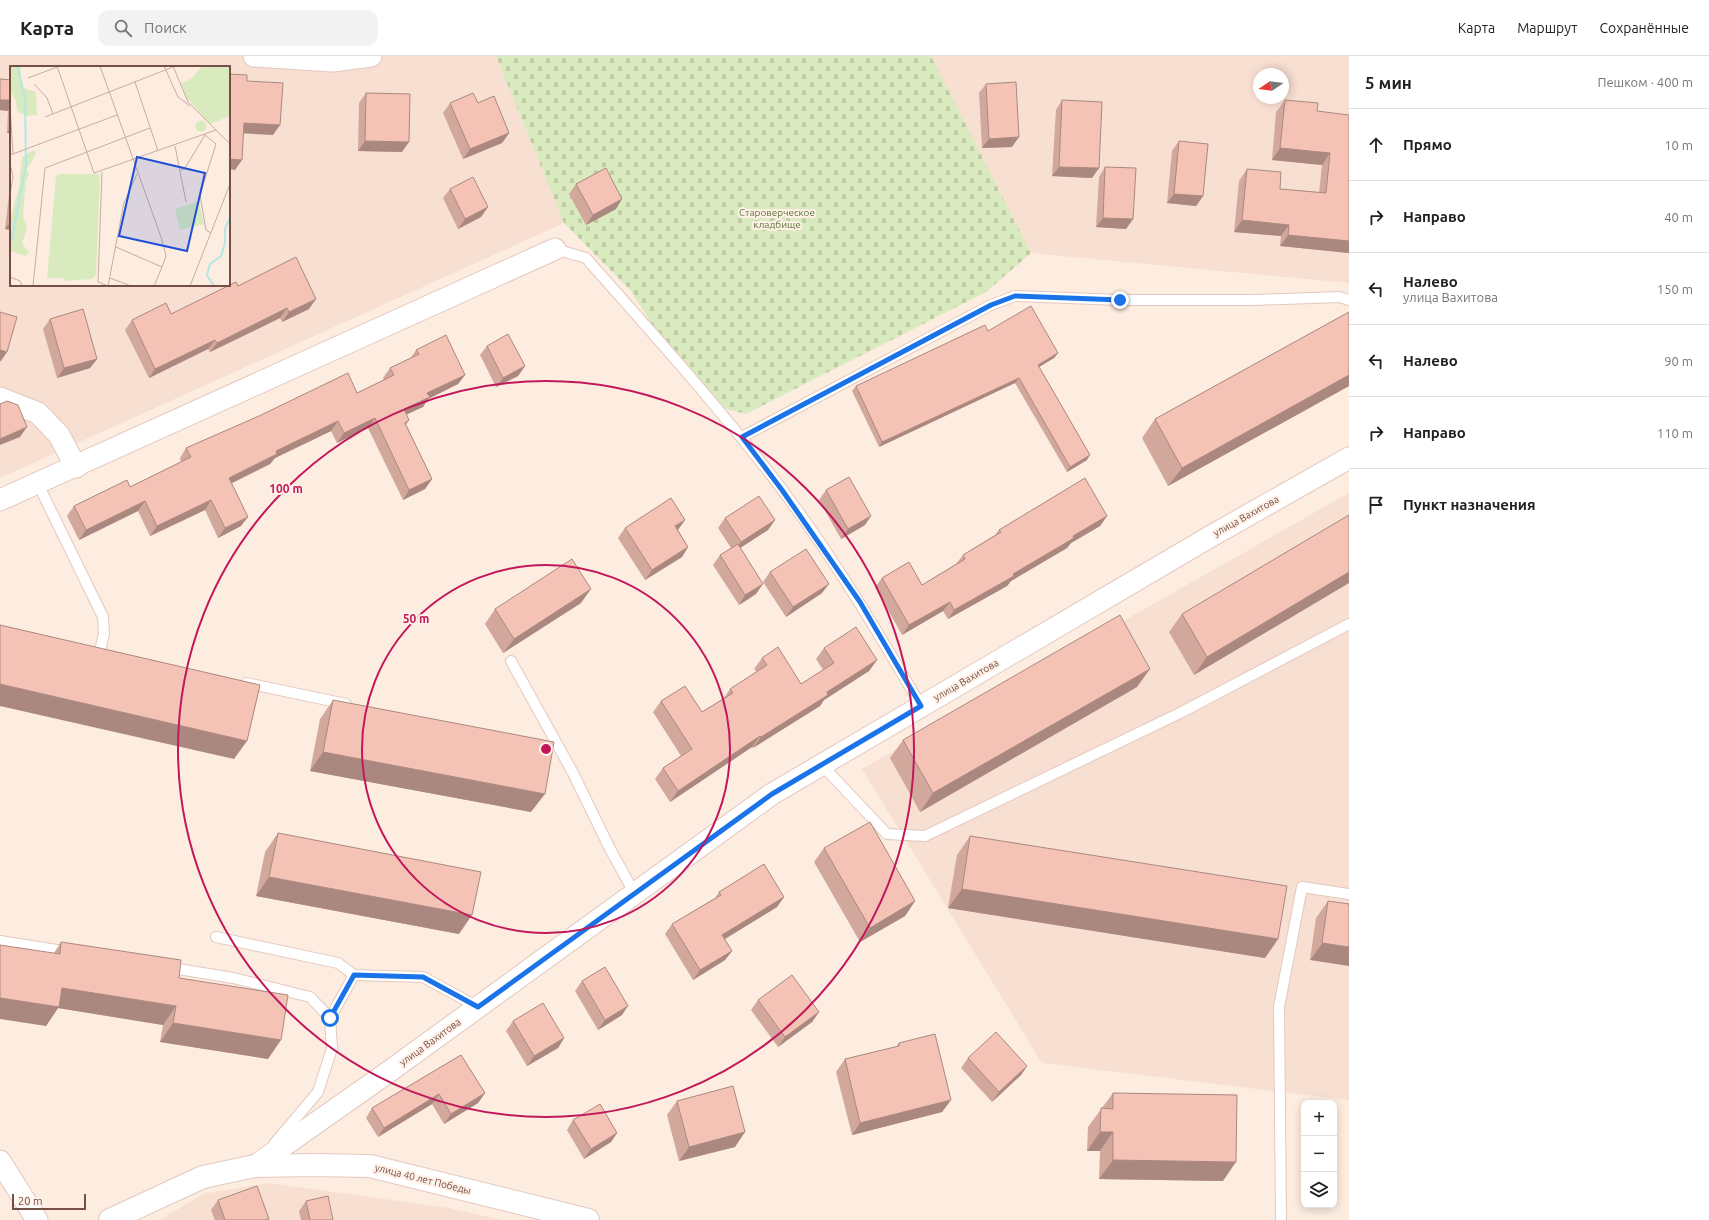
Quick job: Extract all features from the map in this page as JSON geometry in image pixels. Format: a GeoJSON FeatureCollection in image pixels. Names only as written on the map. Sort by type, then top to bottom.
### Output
{"type":"FeatureCollection","features":[{"type":"Feature","properties":{"kind":"street"},"geometry":{"type":"LineString","coordinates":[[254,56],[333,61],[371,56]]}},
{"type":"Feature","properties":{"kind":"street"},"geometry":{"type":"LineString","coordinates":[[0,500],[76,467],[555,249]]}},
{"type":"Feature","properties":{"kind":"street"},"geometry":{"type":"LineString","coordinates":[[0,398],[38,413],[59,435],[76,467]]}},
{"type":"Feature","properties":{"kind":"street","name":"улица Вахитова"},"geometry":{"type":"LineString","coordinates":[[110,1220],[203,1177],[255,1166],[772,794],[1213,534],[1349,458]]}},
{"type":"Feature","properties":{"kind":"street"},"geometry":{"type":"LineString","coordinates":[[0,1161],[37,1220]]}},
{"type":"Feature","properties":{"kind":"street","name":"улица 40 лет Победы"},"geometry":{"type":"LineString","coordinates":[[255,1166],[370,1166],[588,1220]]}},
{"type":"Feature","properties":{"kind":"lane"},"geometry":{"type":"LineString","coordinates":[[555,249],[586,258],[742,437],[782,490],[860,602],[921,706]]}},
{"type":"Feature","properties":{"kind":"lane"},"geometry":{"type":"LineString","coordinates":[[742,437],[991,305],[1015,296],[1120,300],[1254,300],[1339,297],[1349,300]]}},
{"type":"Feature","properties":{"kind":"lane"},"geometry":{"type":"LineString","coordinates":[[38,484],[103,617],[104,634],[100,651]]}},
{"type":"Feature","properties":{"kind":"lane"},"geometry":{"type":"LineString","coordinates":[[822,765],[887,834],[925,836],[1182,712],[1349,624]]}},
{"type":"Feature","properties":{"kind":"lane"},"geometry":{"type":"LineString","coordinates":[[511,661],[573,773],[635,894]]}},
{"type":"Feature","properties":{"kind":"lane"},"geometry":{"type":"LineString","coordinates":[[238,681],[354,706]]}},
{"type":"Feature","properties":{"kind":"lane"},"geometry":{"type":"LineString","coordinates":[[1281,1220],[1279,1007],[1302,887],[1349,894]]}},
{"type":"Feature","properties":{"kind":"lane"},"geometry":{"type":"LineString","coordinates":[[216,937],[338,963],[354,975],[423,977],[478,1007]]}},
{"type":"Feature","properties":{"kind":"lane"},"geometry":{"type":"LineString","coordinates":[[0,940],[78,953]]}},
{"type":"Feature","properties":{"kind":"lane"},"geometry":{"type":"LineString","coordinates":[[156,965],[233,978],[310,997],[330,1018]]}},
{"type":"Feature","properties":{"kind":"lane"},"geometry":{"type":"LineString","coordinates":[[255,1166],[318,1092],[332,1048],[330,1018],[354,975]]}},
{"type":"Feature","properties":{"kind":"shaded area"},"geometry":{"type":"Polygon","coordinates":[[[0,56],[496,56],[564,223],[0,478],[0,56]]]}},
{"type":"Feature","properties":{"kind":"shaded area"},"geometry":{"type":"Polygon","coordinates":[[[931,56],[1349,56],[1349,283],[1031,253],[931,56]]]}},
{"type":"Feature","properties":{"kind":"shaded area"},"geometry":{"type":"Polygon","coordinates":[[[1349,493],[1349,1100],[1042,1063],[862,769],[1349,493]]]}},
{"type":"Feature","properties":{"kind":"shaded area"},"geometry":{"type":"Polygon","coordinates":[[[268,1183],[449,1208],[502,1220],[160,1220],[203,1194],[268,1183]]]}},
{"type":"Feature","properties":{"kind":"green space","name":"Староверческое кладбище"},"geometry":{"type":"Polygon","coordinates":[[[496,56],[931,56],[1031,253],[986,292],[746,414],[714,406],[689,383],[631,291],[564,223],[496,56]]]}},
{"type":"Feature","properties":{"kind":"building"},"geometry":{"type":"Polygon","coordinates":[[[230,74],[247,75],[247,81],[283,83],[280,125],[244,123],[242,160],[230,159],[230,74]]]}},
{"type":"Feature","properties":{"kind":"building"},"geometry":{"type":"Polygon","coordinates":[[[0,79],[10,80],[10,100],[0,100],[0,79]]]}},
{"type":"Feature","properties":{"kind":"building"},"geometry":{"type":"Polygon","coordinates":[[[1016,82],[1019,137],[989,139],[986,84],[1016,82]]]}},
{"type":"Feature","properties":{"kind":"building"},"geometry":{"type":"Polygon","coordinates":[[[366,93],[410,94],[409,142],[365,141],[366,93]]]}},
{"type":"Feature","properties":{"kind":"building"},"geometry":{"type":"Polygon","coordinates":[[[473,93],[478,103],[494,96],[509,133],[470,149],[450,103],[473,93]]]}},
{"type":"Feature","properties":{"kind":"building"},"geometry":{"type":"Polygon","coordinates":[[[1062,100],[1102,102],[1099,168],[1059,167],[1062,100]]]}},
{"type":"Feature","properties":{"kind":"building"},"geometry":{"type":"Polygon","coordinates":[[[1289,100],[1318,103],[1317,111],[1349,115],[1349,241],[1288,235],[1289,225],[1242,220],[1247,169],[1281,172],[1280,189],[1326,193],[1330,153],[1280,148],[1285,104],[1289,104],[1289,100]]]}},
{"type":"Feature","properties":{"kind":"building"},"geometry":{"type":"Polygon","coordinates":[[[1179,141],[1208,144],[1203,196],[1174,194],[1179,141]]]}},
{"type":"Feature","properties":{"kind":"building"},"geometry":{"type":"Polygon","coordinates":[[[1105,167],[1136,168],[1133,219],[1103,218],[1105,167]]]}},
{"type":"Feature","properties":{"kind":"building"},"geometry":{"type":"Polygon","coordinates":[[[606,168],[622,199],[593,215],[576,184],[606,168]]]}},
{"type":"Feature","properties":{"kind":"building"},"geometry":{"type":"Polygon","coordinates":[[[473,177],[488,207],[465,219],[450,189],[473,177]]]}},
{"type":"Feature","properties":{"kind":"building"},"geometry":{"type":"Polygon","coordinates":[[[296,257],[316,299],[289,312],[287,308],[217,343],[215,340],[155,369],[132,320],[166,303],[171,314],[236,282],[238,286],[296,257]]]}},
{"type":"Feature","properties":{"kind":"building"},"geometry":{"type":"Polygon","coordinates":[[[1031,306],[1058,353],[1038,365],[1090,455],[1070,467],[1019,378],[882,442],[856,386],[985,325],[988,331],[1031,306]]]}},
{"type":"Feature","properties":{"kind":"building"},"geometry":{"type":"Polygon","coordinates":[[[83,309],[97,359],[64,368],[50,319],[83,309]]]}},
{"type":"Feature","properties":{"kind":"building"},"geometry":{"type":"Polygon","coordinates":[[[0,312],[17,317],[7,352],[0,350],[0,312]]]}},
{"type":"Feature","properties":{"kind":"building"},"geometry":{"type":"Polygon","coordinates":[[[1349,312],[1349,375],[1182,468],[1155,419],[1349,312]]]}},
{"type":"Feature","properties":{"kind":"building"},"geometry":{"type":"Polygon","coordinates":[[[508,334],[525,366],[503,378],[487,346],[508,334]]]}},
{"type":"Feature","properties":{"kind":"building"},"geometry":{"type":"Polygon","coordinates":[[[446,335],[465,375],[427,393],[430,397],[404,409],[409,420],[405,423],[432,479],[409,490],[375,418],[344,433],[338,421],[276,451],[277,454],[229,478],[248,517],[225,528],[211,500],[157,526],[145,501],[86,530],[74,506],[127,480],[130,487],[191,457],[186,448],[259,416],[348,373],[357,393],[394,375],[390,368],[419,354],[416,350],[446,335]]]}},
{"type":"Feature","properties":{"kind":"building"},"geometry":{"type":"Polygon","coordinates":[[[7,401],[18,405],[27,427],[0,439],[0,404],[7,401]]]}},
{"type":"Feature","properties":{"kind":"building"},"geometry":{"type":"Polygon","coordinates":[[[849,477],[871,516],[848,529],[826,490],[849,477]]]}},
{"type":"Feature","properties":{"kind":"building"},"geometry":{"type":"Polygon","coordinates":[[[1085,478],[1107,516],[1073,536],[1074,538],[1013,574],[1014,576],[954,610],[950,602],[909,625],[882,578],[909,562],[922,585],[965,559],[963,555],[1001,532],[999,530],[1085,478]]]}},
{"type":"Feature","properties":{"kind":"building"},"geometry":{"type":"Polygon","coordinates":[[[759,496],[775,520],[741,542],[725,518],[759,496]]]}},
{"type":"Feature","properties":{"kind":"building"},"geometry":{"type":"Polygon","coordinates":[[[671,498],[685,520],[675,526],[688,547],[652,570],[625,528],[671,498]]]}},
{"type":"Feature","properties":{"kind":"building"},"geometry":{"type":"Polygon","coordinates":[[[1349,515],[1349,572],[1207,657],[1182,614],[1349,515]]]}},
{"type":"Feature","properties":{"kind":"building"},"geometry":{"type":"Polygon","coordinates":[[[738,544],[763,584],[745,595],[720,555],[738,544]]]}},
{"type":"Feature","properties":{"kind":"building"},"geometry":{"type":"Polygon","coordinates":[[[806,549],[829,584],[793,607],[770,572],[806,549]]]}},
{"type":"Feature","properties":{"kind":"building"},"geometry":{"type":"Polygon","coordinates":[[[572,559],[591,589],[514,639],[495,609],[572,559]]]}},
{"type":"Feature","properties":{"kind":"building"},"geometry":{"type":"Polygon","coordinates":[[[1120,615],[1150,669],[933,793],[903,740],[1120,615]]]}},
{"type":"Feature","properties":{"kind":"building"},"geometry":{"type":"Polygon","coordinates":[[[0,625],[260,685],[247,741],[0,684],[0,625]]]}},
{"type":"Feature","properties":{"kind":"building"},"geometry":{"type":"Polygon","coordinates":[[[856,627],[877,660],[827,692],[828,695],[761,737],[760,736],[678,791],[663,768],[692,749],[661,701],[685,686],[702,712],[733,693],[730,689],[767,665],[762,658],[778,647],[801,684],[834,663],[824,648],[856,627]]]}},
{"type":"Feature","properties":{"kind":"building"},"geometry":{"type":"Polygon","coordinates":[[[333,700],[554,742],[545,794],[323,752],[333,700]]]}},
{"type":"Feature","properties":{"kind":"building"},"geometry":{"type":"Polygon","coordinates":[[[870,822],[915,901],[870,928],[824,848],[870,822]]]}},
{"type":"Feature","properties":{"kind":"building"},"geometry":{"type":"Polygon","coordinates":[[[278,833],[481,872],[472,915],[269,877],[278,833]]]}},
{"type":"Feature","properties":{"kind":"building"},"geometry":{"type":"Polygon","coordinates":[[[970,836],[1287,886],[1278,939],[962,889],[970,836]]]}},
{"type":"Feature","properties":{"kind":"building"},"geometry":{"type":"Polygon","coordinates":[[[764,864],[784,897],[722,935],[732,951],[700,970],[672,924],[721,895],[719,892],[764,864]]]}},
{"type":"Feature","properties":{"kind":"building"},"geometry":{"type":"Polygon","coordinates":[[[1328,901],[1349,904],[1349,947],[1322,943],[1328,901]]]}},
{"type":"Feature","properties":{"kind":"building"},"geometry":{"type":"Polygon","coordinates":[[[61,942],[181,960],[179,978],[288,995],[281,1040],[173,1023],[176,1006],[62,988],[59,1007],[0,998],[0,945],[60,954],[61,942]]]}},
{"type":"Feature","properties":{"kind":"building"},"geometry":{"type":"Polygon","coordinates":[[[605,967],[628,1006],[605,1020],[582,981],[605,967]]]}},
{"type":"Feature","properties":{"kind":"building"},"geometry":{"type":"Polygon","coordinates":[[[792,975],[819,1012],[785,1037],[758,1000],[792,975]]]}},
{"type":"Feature","properties":{"kind":"building"},"geometry":{"type":"Polygon","coordinates":[[[543,1003],[564,1038],[534,1056],[513,1021],[543,1003]]]}},
{"type":"Feature","properties":{"kind":"building"},"geometry":{"type":"Polygon","coordinates":[[[996,1032],[1027,1066],[999,1092],[968,1058],[996,1032]]]}},
{"type":"Feature","properties":{"kind":"building"},"geometry":{"type":"Polygon","coordinates":[[[935,1034],[951,1100],[860,1123],[845,1059],[899,1046],[899,1043],[935,1034]]]}},
{"type":"Feature","properties":{"kind":"building"},"geometry":{"type":"Polygon","coordinates":[[[461,1055],[485,1093],[451,1114],[439,1094],[384,1128],[372,1108],[461,1055]]]}},
{"type":"Feature","properties":{"kind":"building"},"geometry":{"type":"Polygon","coordinates":[[[733,1086],[745,1132],[689,1147],[677,1101],[733,1086]]]}},
{"type":"Feature","properties":{"kind":"building"},"geometry":{"type":"Polygon","coordinates":[[[1113,1093],[1237,1095],[1236,1162],[1113,1160],[1113,1132],[1100,1132],[1101,1108],[1113,1109],[1113,1093]]]}},
{"type":"Feature","properties":{"kind":"building"},"geometry":{"type":"Polygon","coordinates":[[[600,1104],[617,1133],[591,1149],[573,1120],[600,1104]]]}},
{"type":"Feature","properties":{"kind":"building"},"geometry":{"type":"Polygon","coordinates":[[[257,1186],[269,1219],[225,1220],[218,1200],[257,1186]]]}},
{"type":"Feature","properties":{"kind":"building"},"geometry":{"type":"Polygon","coordinates":[[[328,1196],[333,1220],[310,1220],[306,1201],[328,1196]]]}},
{"type":"Feature","properties":{"kind":"route"},"geometry":{"type":"LineString","coordinates":[[330,1018],[354,975],[423,977],[478,1007],[772,794],[921,706],[860,602],[782,490],[742,437],[991,305],[1015,296],[1120,300]]}}]}
